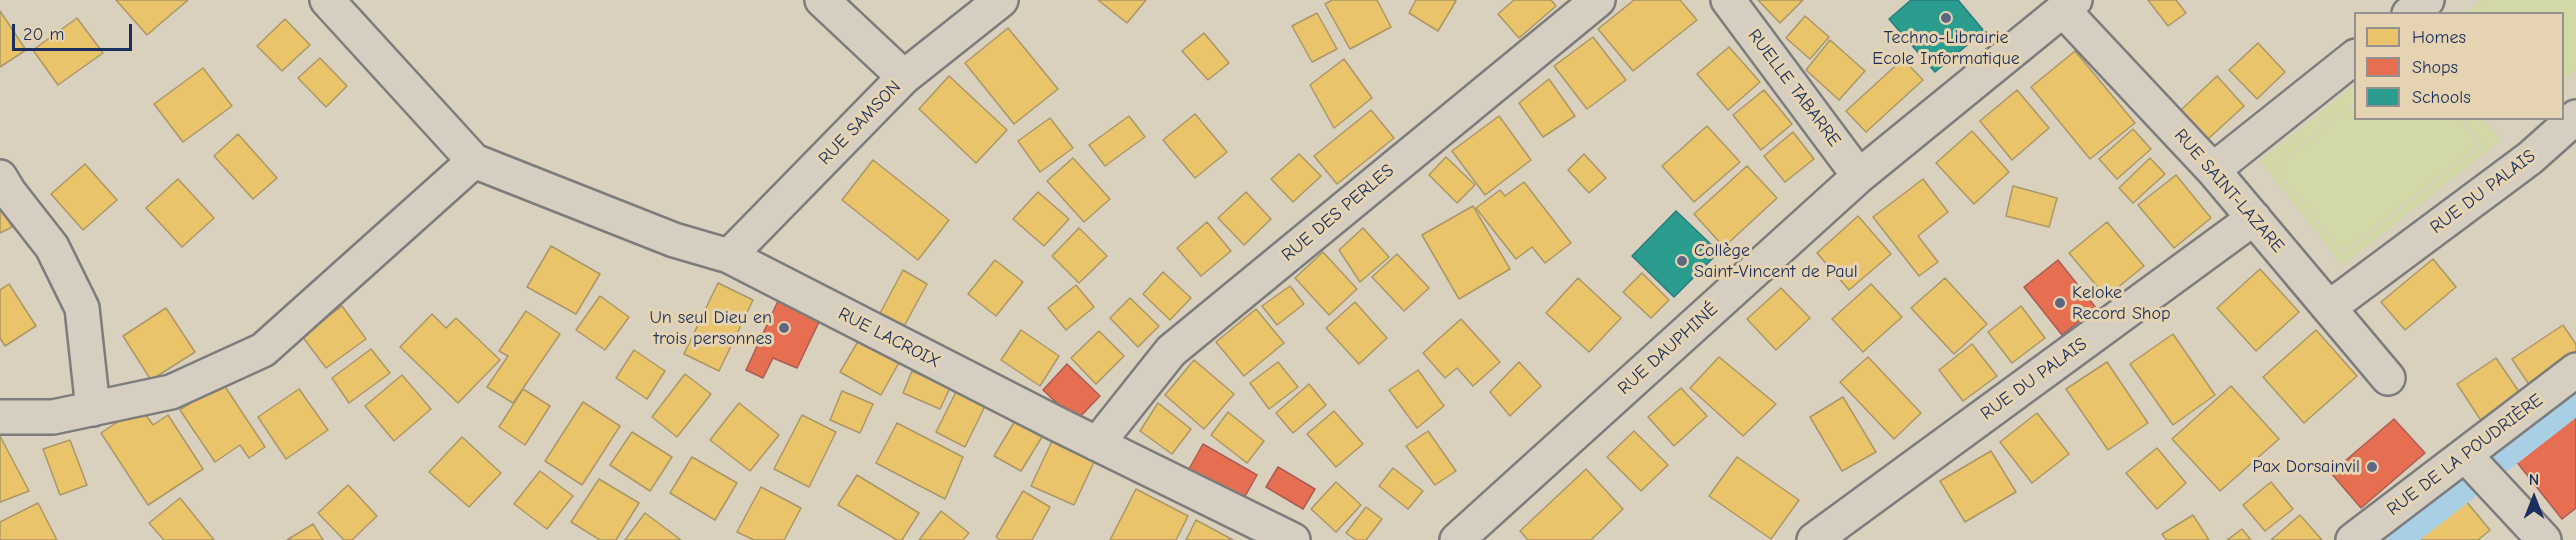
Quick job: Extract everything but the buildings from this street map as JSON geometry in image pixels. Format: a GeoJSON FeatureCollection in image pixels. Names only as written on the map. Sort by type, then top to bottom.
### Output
{"type":"FeatureCollection","features":[{"type":"Feature","properties":{"kind":"street"},"geometry":{"type":"LineString","coordinates":[[0,417],[53,417],[171,392],[263,350],[474,161],[327,0]]}},
{"type":"Feature","properties":{"kind":"street"},"geometry":{"type":"LineString","coordinates":[[822,0],[904,77]]}},
{"type":"Feature","properties":{"kind":"street","name":"RUE SAMSON"},"geometry":{"type":"LineString","coordinates":[[729,256],[904,77],[1001,0]]}},
{"type":"Feature","properties":{"kind":"street","name":"RUE DES PERLES"},"geometry":{"type":"LineString","coordinates":[[1097,444],[1171,351],[1598,0]]}},
{"type":"Feature","properties":{"kind":"street","name":"RUELLE TABARRE"},"geometry":{"type":"LineString","coordinates":[[1728,0],[1860,176]]}},
{"type":"Feature","properties":{"kind":"street"},"geometry":{"type":"LineString","coordinates":[[2412,12],[2427,0]]}},
{"type":"Feature","properties":{"kind":"street","name":"RUE DAUPHINÉ"},"geometry":{"type":"LineString","coordinates":[[1457,540],[1860,176],[2069,5]]}},
{"type":"Feature","properties":{"kind":"street","name":"RUE SAINT-LAZARE"},"geometry":{"type":"LineString","coordinates":[[2069,5],[2213,170],[2388,378]]}},
{"type":"Feature","properties":{"kind":"street"},"geometry":{"type":"LineString","coordinates":[[2213,170],[2354,57]]}},
{"type":"Feature","properties":{"kind":"street","name":"RUE DU PALAIS"},"geometry":{"type":"LineString","coordinates":[[2330,307],[2530,158],[2576,117]]}},
{"type":"Feature","properties":{"kind":"street","name":"RUE LACROIX"},"geometry":{"type":"LineString","coordinates":[[474,161],[674,240],[729,256],[1097,444],[1293,540]]}},
{"type":"Feature","properties":{"kind":"street"},"geometry":{"type":"LineString","coordinates":[[0,177],[52,247],[82,308],[93,409]]}},
{"type":"Feature","properties":{"kind":"street","name":"RUE DU PALAIS"},"geometry":{"type":"LineString","coordinates":[[1814,540],[2254,218]]}},
{"type":"Feature","properties":{"kind":"street","name":"RUE DE LA POUDRIÈRE"},"geometry":{"type":"LineString","coordinates":[[2353,540],[2576,370]]}},
{"type":"Feature","properties":{"kind":"street"},"geometry":{"type":"LineString","coordinates":[[2465,455],[2544,540]]}},
{"type":"Feature","properties":{"kind":"green space"},"geometry":{"type":"Polygon","coordinates":[[[2482,0],[2576,0],[2576,69],[2564,80],[2564,12],[2468,12],[2482,0]]]}},
{"type":"Feature","properties":{"kind":"green space"},"geometry":{"type":"Polygon","coordinates":[[[2354,86],[2354,103],[2273,168],[2343,255],[2483,144],[2464,120],[2484,120],[2501,140],[2343,265],[2260,161],[2354,86]]]}},
{"type":"Feature","properties":{"kind":"green space"},"geometry":{"type":"Polygon","coordinates":[[[2354,105],[2354,120],[2460,120],[2480,144],[2343,252],[2275,168],[2354,105]]]}},
{"type":"Feature","properties":{"kind":"waterway"},"geometry":{"type":"LineString","coordinates":[[2498,452],[2576,391]]}},
{"type":"Feature","properties":{"kind":"waterway"},"geometry":{"type":"LineString","coordinates":[[2386,540],[2464,479]]}},
{"type":"Feature","properties":{"kind":"place","name":"Techno-Librairie Ecole Informatique"},"geometry":{"type":"Point","coordinates":[1946,18]}},
{"type":"Feature","properties":{"kind":"place","name":"Collège Saint-Vincent de Paul"},"geometry":{"type":"Point","coordinates":[1682,261]}},
{"type":"Feature","properties":{"kind":"place","name":"Keloke Record Shop"},"geometry":{"type":"Point","coordinates":[2060,303]}},
{"type":"Feature","properties":{"kind":"place","name":"Un seul Dieu en trois personnes"},"geometry":{"type":"Point","coordinates":[784,328]}},
{"type":"Feature","properties":{"kind":"place","name":"Pax Dorsainvil"},"geometry":{"type":"Point","coordinates":[2372,467]}}]}
